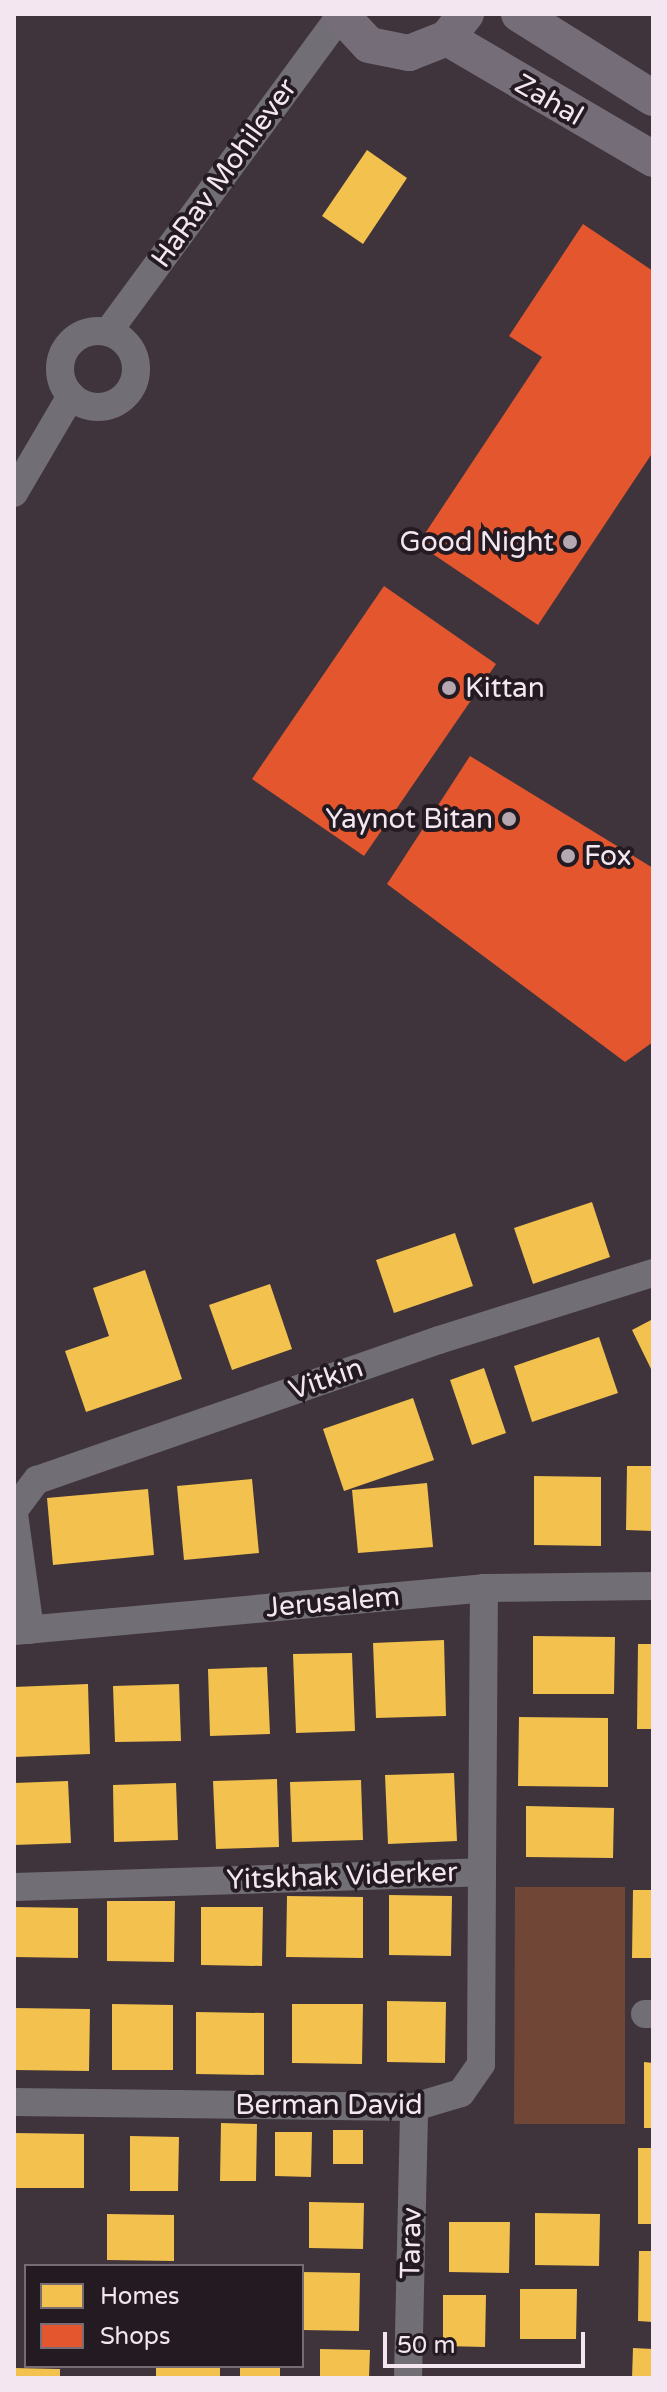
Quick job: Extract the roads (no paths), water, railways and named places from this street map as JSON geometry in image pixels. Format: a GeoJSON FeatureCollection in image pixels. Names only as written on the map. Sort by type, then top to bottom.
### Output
{"type":"FeatureCollection","features":[{"type":"Feature","properties":{"kind":"main road","name":"Zahal"},"geometry":{"type":"LineString","coordinates":[[519,14],[653,98]]}},
{"type":"Feature","properties":{"kind":"main road"},"geometry":{"type":"LineString","coordinates":[[340,15],[353,32],[389,52],[409,53],[456,26]]}},
{"type":"Feature","properties":{"kind":"main road","name":"Zahal"},"geometry":{"type":"LineString","coordinates":[[456,26],[653,159]]}},
{"type":"Feature","properties":{"kind":"street","name":"HaRav Mohilever"},"geometry":{"type":"LineString","coordinates":[[108,332],[340,15]]}},
{"type":"Feature","properties":{"kind":"street"},"geometry":{"type":"LineString","coordinates":[[108,332],[129,347],[135,359],[132,385],[125,396],[104,407],[71,396],[59,374],[64,350],[83,333],[108,332]]}},
{"type":"Feature","properties":{"kind":"street"},"geometry":{"type":"LineString","coordinates":[[14,493],[71,396]]}},
{"type":"Feature","properties":{"kind":"street","name":"Vitkin"},"geometry":{"type":"LineString","coordinates":[[22,1631],[14,1512],[37,1480],[439,1340],[653,1273]]}},
{"type":"Feature","properties":{"kind":"street","name":"Jerusalem"},"geometry":{"type":"LineString","coordinates":[[22,1631],[484,1588],[653,1586]]}},
{"type":"Feature","properties":{"kind":"street","name":"Yitskhak Viderker"},"geometry":{"type":"LineString","coordinates":[[14,1887],[482,1872],[484,1588]]}},
{"type":"Feature","properties":{"kind":"street","name":"Berman David"},"geometry":{"type":"LineString","coordinates":[[14,2102],[414,2107],[461,2093],[481,2064],[482,1872]]}},
{"type":"Feature","properties":{"kind":"street","name":"Tarav"},"geometry":{"type":"LineString","coordinates":[[408,2378],[414,2107]]}},
{"type":"Feature","properties":{"kind":"place","name":"Good Night"},"geometry":{"type":"Point","coordinates":[570,542]}},
{"type":"Feature","properties":{"kind":"place","name":"Kittan"},"geometry":{"type":"Point","coordinates":[449,688]}},
{"type":"Feature","properties":{"kind":"place","name":"Yaynot Bitan"},"geometry":{"type":"Point","coordinates":[509,819]}},
{"type":"Feature","properties":{"kind":"place","name":"Fox"},"geometry":{"type":"Point","coordinates":[568,856]}}]}
